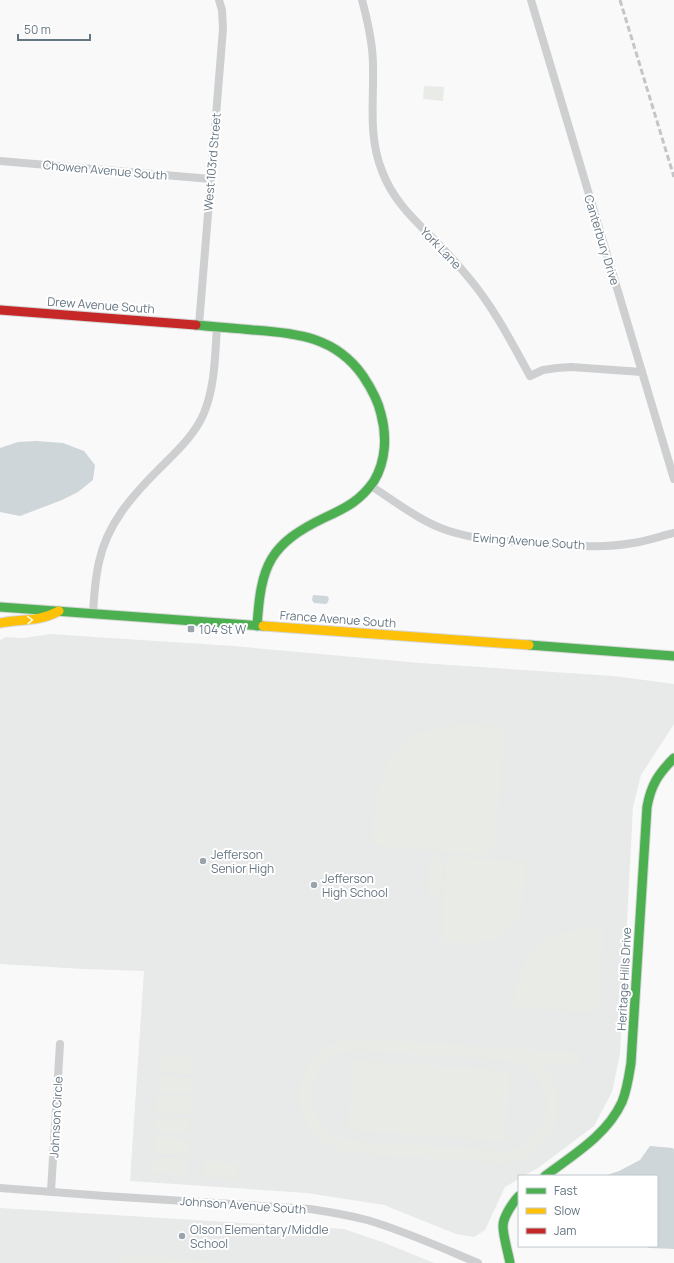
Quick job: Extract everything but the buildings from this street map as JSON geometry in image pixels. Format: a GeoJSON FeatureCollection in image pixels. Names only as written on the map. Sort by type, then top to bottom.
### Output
{"type":"FeatureCollection","features":[{"type":"Feature","properties":{"kind":"street","name":"West 103rd Street"},"geometry":{"type":"LineString","coordinates":[[200,325],[223,28],[222,10],[219,0]]}},
{"type":"Feature","properties":{"kind":"street","name":"York Lane"},"geometry":{"type":"LineString","coordinates":[[362,0],[370,27],[373,64],[372,125],[375,148],[382,171],[392,192],[405,211],[447,253],[492,309],[530,376],[543,370],[571,367],[642,372]]}},
{"type":"Feature","properties":{"kind":"street","name":"Canterbury Drive"},"geometry":{"type":"LineString","coordinates":[[531,0],[674,479]]}},
{"type":"Feature","properties":{"kind":"street","name":"Chowen Avenue South"},"geometry":{"type":"LineString","coordinates":[[0,161],[211,179]]}},
{"type":"Feature","properties":{"kind":"street","name":"Drew Avenue South"},"geometry":{"type":"LineString","coordinates":[[0,310],[217,327]]}},
{"type":"Feature","properties":{"kind":"street"},"geometry":{"type":"LineString","coordinates":[[92,613],[98,562],[114,522],[140,489],[179,449],[204,415],[211,395],[217,327],[285,332],[306,336],[329,345],[344,355],[359,370],[371,386],[380,406],[385,426],[385,451],[381,468],[371,486],[360,498],[345,508],[306,527],[291,537],[279,549],[269,564],[262,580],[257,626]]}},
{"type":"Feature","properties":{"kind":"street","name":"Ewing Avenue South"},"geometry":{"type":"LineString","coordinates":[[371,486],[429,523],[469,537],[568,546],[601,546],[633,543],[674,532]]}},
{"type":"Feature","properties":{"kind":"street","name":"France Avenue South"},"geometry":{"type":"LineString","coordinates":[[0,607],[674,656]]}},
{"type":"Feature","properties":{"kind":"street"},"geometry":{"type":"LineString","coordinates":[[0,623],[46,618],[59,611]]}},
{"type":"Feature","properties":{"kind":"street","name":"Heritage Hills Drive"},"geometry":{"type":"LineString","coordinates":[[546,1175],[599,1135],[612,1120],[622,1102],[628,1083],[648,798],[661,771],[674,758]]}},
{"type":"Feature","properties":{"kind":"street","name":"Johnson Circle"},"geometry":{"type":"LineString","coordinates":[[52,1191],[60,1044]]}},
{"type":"Feature","properties":{"kind":"street","name":"Johnson Avenue South"},"geometry":{"type":"LineString","coordinates":[[0,1188],[303,1209],[340,1213],[368,1220],[396,1230],[478,1263]]}},
{"type":"Feature","properties":{"kind":"street"},"geometry":{"type":"LineString","coordinates":[[510,1263],[503,1225],[508,1212],[518,1197]]}},
{"type":"Feature","properties":{"kind":"shaded area"},"geometry":{"type":"Polygon","coordinates":[[[424,86],[444,87],[443,101],[423,99],[424,86]]]}},
{"type":"Feature","properties":{"kind":"shaded area"},"geometry":{"type":"Polygon","coordinates":[[[36,441],[63,443],[84,451],[95,465],[93,480],[78,492],[62,500],[20,516],[0,512],[0,448],[18,442],[36,441]]]}},
{"type":"Feature","properties":{"kind":"shaded area"},"geometry":{"type":"Polygon","coordinates":[[[313,595],[327,596],[329,598],[328,602],[326,604],[314,603],[312,600],[313,595]]]}},
{"type":"Feature","properties":{"kind":"shaded area","name":"Jefferson High School"},"geometry":{"type":"Polygon","coordinates":[[[50,634],[233,646],[420,663],[614,676],[674,684],[674,724],[641,775],[633,807],[620,1054],[612,1092],[594,1126],[538,1168],[525,1175],[518,1175],[518,1180],[505,1187],[485,1230],[474,1237],[456,1234],[384,1205],[307,1193],[130,1181],[144,971],[0,964],[0,640],[6,637],[24,638],[50,634]]]}},
{"type":"Feature","properties":{"kind":"shaded area"},"geometry":{"type":"Polygon","coordinates":[[[457,724],[505,727],[496,841],[482,855],[372,845],[374,804],[388,760],[416,734],[457,724]]]}},
{"type":"Feature","properties":{"kind":"shaded area"},"geometry":{"type":"Polygon","coordinates":[[[430,855],[443,856],[440,896],[428,895],[430,855]]]}},
{"type":"Feature","properties":{"kind":"shaded area"},"geometry":{"type":"Polygon","coordinates":[[[453,856],[526,862],[524,891],[518,920],[499,939],[471,944],[442,941],[446,861],[453,856]]]}},
{"type":"Feature","properties":{"kind":"shaded area"},"geometry":{"type":"Polygon","coordinates":[[[579,929],[604,929],[599,1005],[591,1012],[512,1007],[516,984],[527,959],[550,937],[579,929]]]}},
{"type":"Feature","properties":{"kind":"shaded area"},"geometry":{"type":"Polygon","coordinates":[[[352,1038],[580,1053],[579,1066],[540,1063],[551,1077],[557,1094],[557,1116],[554,1127],[549,1137],[534,1153],[521,1160],[497,1163],[353,1153],[330,1145],[313,1132],[303,1115],[299,1096],[302,1077],[312,1059],[329,1046],[352,1038]],[[353,1050],[335,1056],[322,1067],[314,1080],[312,1096],[314,1111],[322,1124],[335,1135],[353,1141],[505,1151],[523,1145],[536,1134],[544,1121],[546,1106],[543,1090],[536,1077],[522,1066],[504,1060],[353,1050]]]}},
{"type":"Feature","properties":{"kind":"shaded area"},"geometry":{"type":"Polygon","coordinates":[[[160,1056],[194,1058],[193,1074],[159,1071],[160,1056]]]}},
{"type":"Feature","properties":{"kind":"shaded area"},"geometry":{"type":"Polygon","coordinates":[[[353,1060],[510,1071],[505,1141],[348,1130],[353,1060]]]}},
{"type":"Feature","properties":{"kind":"shaded area"},"geometry":{"type":"Polygon","coordinates":[[[159,1076],[193,1078],[192,1094],[158,1092],[159,1076]]]}},
{"type":"Feature","properties":{"kind":"shaded area"},"geometry":{"type":"Polygon","coordinates":[[[157,1096],[192,1098],[191,1114],[156,1112],[157,1096]]]}},
{"type":"Feature","properties":{"kind":"shaded area"},"geometry":{"type":"Polygon","coordinates":[[[156,1117],[190,1119],[189,1134],[155,1132],[156,1117]]]}},
{"type":"Feature","properties":{"kind":"shaded area"},"geometry":{"type":"Polygon","coordinates":[[[155,1137],[189,1139],[188,1155],[154,1153],[155,1137]]]}},
{"type":"Feature","properties":{"kind":"shaded area"},"geometry":{"type":"Polygon","coordinates":[[[650,1146],[673,1148],[674,1150],[674,1249],[647,1247],[658,1247],[658,1175],[607,1175],[619,1171],[640,1160],[650,1146]]]}},
{"type":"Feature","properties":{"kind":"shaded area"},"geometry":{"type":"Polygon","coordinates":[[[153,1157],[188,1160],[187,1175],[152,1173],[153,1157]]]}},
{"type":"Feature","properties":{"kind":"shaded area"},"geometry":{"type":"Polygon","coordinates":[[[205,1161],[239,1163],[238,1179],[204,1177],[205,1161]]]}},
{"type":"Feature","properties":{"kind":"shaded area","name":"Olson Elementary/Middle School"},"geometry":{"type":"Polygon","coordinates":[[[0,1208],[344,1229],[385,1243],[434,1263],[0,1263],[0,1208]]]}},
{"type":"Feature","properties":{"kind":"shaded area"},"geometry":{"type":"Polygon","coordinates":[[[126,1254],[216,1262],[216,1263],[117,1263],[126,1254]]]}},
{"type":"Feature","properties":{"kind":"railway"},"geometry":{"type":"LineString","coordinates":[[620,0],[674,177]]}},
{"type":"Feature","properties":{"kind":"traffic: fast"},"geometry":{"type":"LineString","coordinates":[[196,325],[285,333],[328,345],[341,353],[363,376],[376,399],[383,422],[385,440],[383,457],[374,481],[369,488],[353,503],[307,527],[280,547],[272,559],[261,587],[257,626]]}},
{"type":"Feature","properties":{"kind":"traffic: fast"},"geometry":{"type":"LineString","coordinates":[[0,607],[263,626]]}},
{"type":"Feature","properties":{"kind":"traffic: fast"},"geometry":{"type":"LineString","coordinates":[[529,645],[674,656]]}},
{"type":"Feature","properties":{"kind":"traffic: fast"},"geometry":{"type":"LineString","coordinates":[[546,1175],[588,1144],[608,1125],[616,1114],[625,1093],[631,1063],[647,807],[656,780],[674,758]]}},
{"type":"Feature","properties":{"kind":"traffic: fast"},"geometry":{"type":"LineString","coordinates":[[510,1263],[503,1222],[518,1197]]}},
{"type":"Feature","properties":{"kind":"traffic: slow"},"geometry":{"type":"LineString","coordinates":[[0,623],[37,619],[52,615],[59,611]]}},
{"type":"Feature","properties":{"kind":"traffic: slow"},"geometry":{"type":"LineString","coordinates":[[263,626],[529,645]]}},
{"type":"Feature","properties":{"kind":"traffic: jam"},"geometry":{"type":"LineString","coordinates":[[0,310],[196,325]]}},
{"type":"Feature","properties":{"kind":"place","name":"104 St W"},"geometry":{"type":"Point","coordinates":[191,629]}},
{"type":"Feature","properties":{"kind":"place","name":"Jefferson Senior High"},"geometry":{"type":"Point","coordinates":[203,861]}},
{"type":"Feature","properties":{"kind":"place","name":"Jefferson High School"},"geometry":{"type":"Point","coordinates":[314,885]}},
{"type":"Feature","properties":{"kind":"place","name":"Olson Elementary/Middle School"},"geometry":{"type":"Point","coordinates":[182,1236]}}]}
